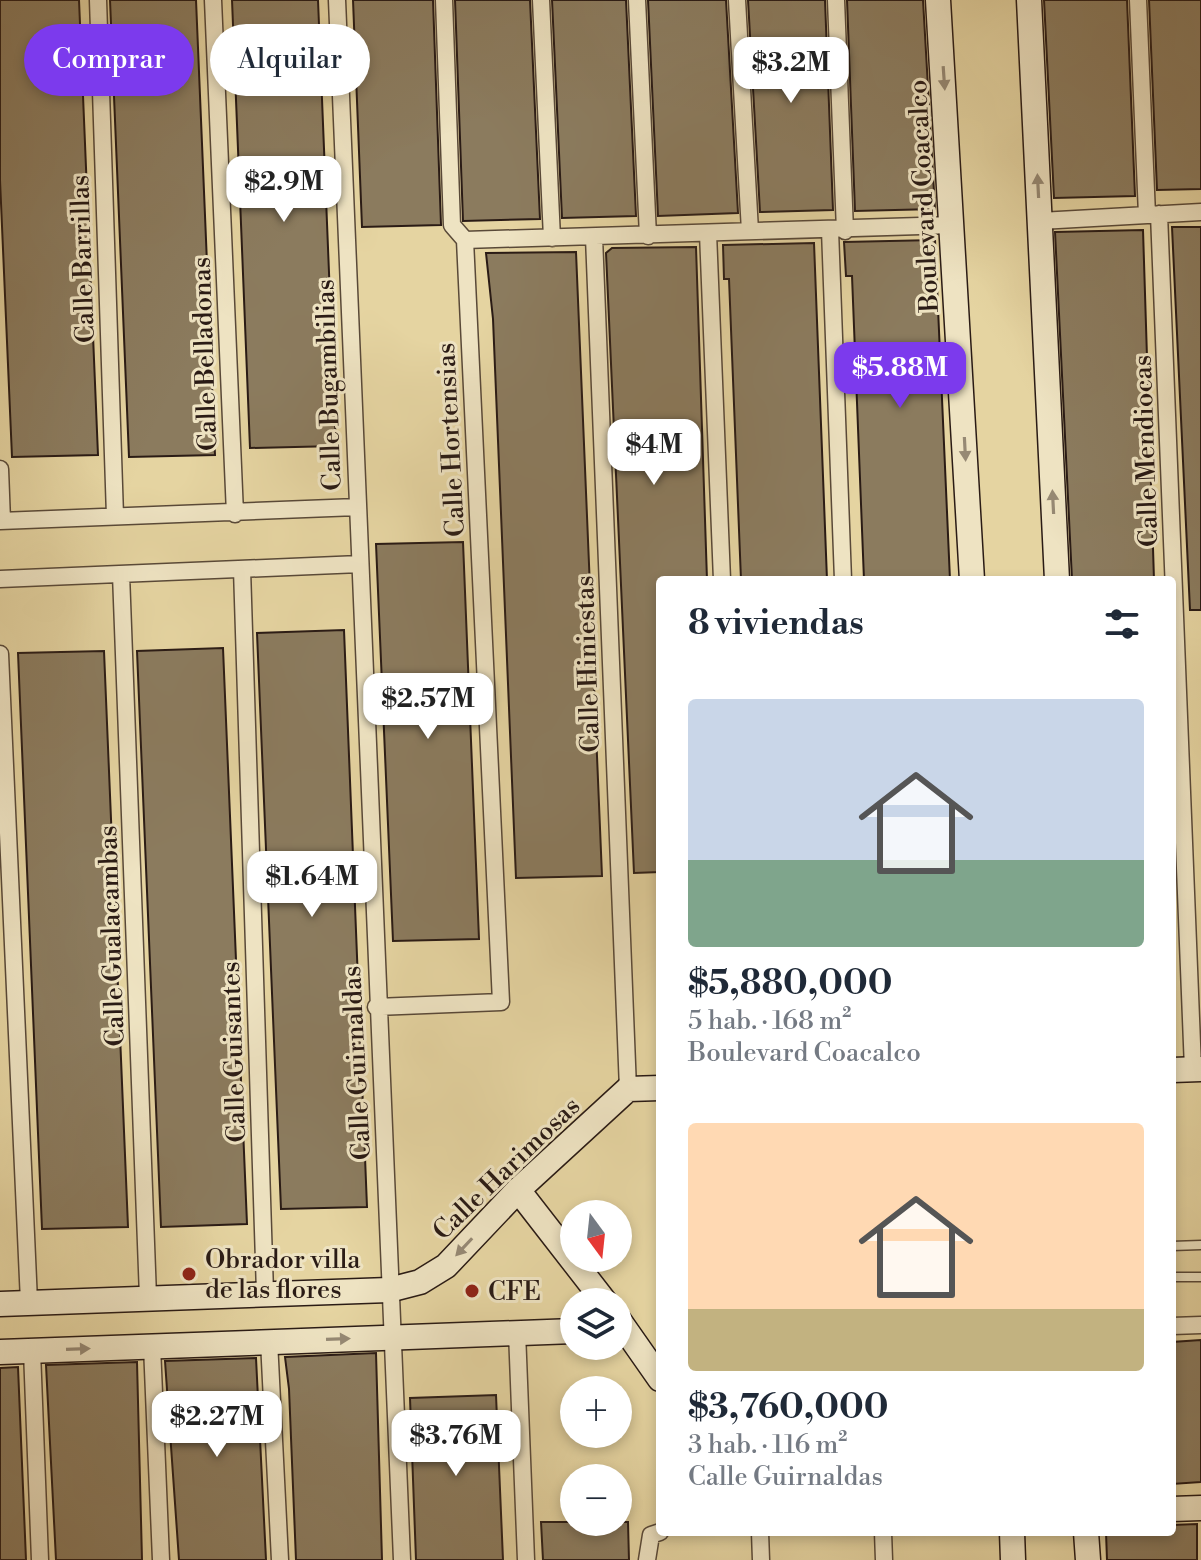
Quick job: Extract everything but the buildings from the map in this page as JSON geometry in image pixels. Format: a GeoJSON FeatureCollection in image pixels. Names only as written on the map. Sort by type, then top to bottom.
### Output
{"type":"FeatureCollection","features":[{"type":"Feature","properties":{"kind":"street","name":"Calle Barrillas"},"geometry":{"type":"LineString","coordinates":[[98,0],[115,516]]}},
{"type":"Feature","properties":{"kind":"street","name":"Calle Belladonas"},"geometry":{"type":"LineString","coordinates":[[213,0],[235,514]]}},
{"type":"Feature","properties":{"kind":"street","name":"Calle Bugambilias"},"geometry":{"type":"LineString","coordinates":[[1,521],[357,507],[337,0]]}},
{"type":"Feature","properties":{"kind":"street"},"geometry":{"type":"LineString","coordinates":[[444,0],[452,225],[465,240],[953,225]]}},
{"type":"Feature","properties":{"kind":"street"},"geometry":{"type":"LineString","coordinates":[[541,0],[552,238]]}},
{"type":"Feature","properties":{"kind":"street"},"geometry":{"type":"LineString","coordinates":[[637,0],[648,236]]}},
{"type":"Feature","properties":{"kind":"street"},"geometry":{"type":"LineString","coordinates":[[737,0],[750,231]]}},
{"type":"Feature","properties":{"kind":"street"},"geometry":{"type":"LineString","coordinates":[[836,0],[843,576]]}},
{"type":"Feature","properties":{"kind":"street","name":"Boulevard Coacalco"},"geometry":{"type":"LineString","coordinates":[[938,0],[972,576]]}},
{"type":"Feature","properties":{"kind":"street"},"geometry":{"type":"LineString","coordinates":[[1029,0],[1057,576]]}},
{"type":"Feature","properties":{"kind":"street","name":"Calle Mendiocas"},"geometry":{"type":"LineString","coordinates":[[1138,0],[1153,215],[1168,576]]}},
{"type":"Feature","properties":{"kind":"street"},"geometry":{"type":"LineString","coordinates":[[1040,221],[1201,212]]}},
{"type":"Feature","properties":{"kind":"street"},"geometry":{"type":"LineString","coordinates":[[708,233],[722,576]]}},
{"type":"Feature","properties":{"kind":"street","name":"Calle Hiniestas"},"geometry":{"type":"LineString","coordinates":[[594,237],[628,1089]]}},
{"type":"Feature","properties":{"kind":"street","name":"Calle Hortensias"},"geometry":{"type":"LineString","coordinates":[[376,1007],[501,1002],[465,240]]}},
{"type":"Feature","properties":{"kind":"street"},"geometry":{"type":"LineString","coordinates":[[0,469],[1,521]]}},
{"type":"Feature","properties":{"kind":"street","name":"Calle Guirnaldas"},"geometry":{"type":"LineString","coordinates":[[357,507],[402,1560]]}},
{"type":"Feature","properties":{"kind":"street"},"geometry":{"type":"LineString","coordinates":[[0,579],[360,564]]}},
{"type":"Feature","properties":{"kind":"street","name":"Calle Guisantes"},"geometry":{"type":"LineString","coordinates":[[242,569],[265,1293]]}},
{"type":"Feature","properties":{"kind":"street","name":"Calle Gualacambas"},"geometry":{"type":"LineString","coordinates":[[121,574],[148,1297]]}},
{"type":"Feature","properties":{"kind":"street"},"geometry":{"type":"LineString","coordinates":[[0,654],[29,1302]]}},
{"type":"Feature","properties":{"kind":"street","name":"Calle Mendiocas"},"geometry":{"type":"LineString","coordinates":[[1176,761],[1189,1070]]}},
{"type":"Feature","properties":{"kind":"street"},"geometry":{"type":"LineString","coordinates":[[628,1089],[656,1088]]}},
{"type":"Feature","properties":{"kind":"street","name":"Calle Harimosas"},"geometry":{"type":"LineString","coordinates":[[0,1304],[389,1290],[420,1282],[446,1266],[518,1190],[628,1089]]}},
{"type":"Feature","properties":{"kind":"street"},"geometry":{"type":"LineString","coordinates":[[518,1190],[594,1288]]}},
{"type":"Feature","properties":{"kind":"street"},"geometry":{"type":"LineString","coordinates":[[1176,1326],[1201,1325]]}},
{"type":"Feature","properties":{"kind":"street"},"geometry":{"type":"LineString","coordinates":[[0,1352],[560,1331]]}},
{"type":"Feature","properties":{"kind":"street"},"geometry":{"type":"LineString","coordinates":[[517,1332],[526,1560]]}},
{"type":"Feature","properties":{"kind":"street"},"geometry":{"type":"LineString","coordinates":[[269,1341],[280,1560]]}},
{"type":"Feature","properties":{"kind":"street"},"geometry":{"type":"LineString","coordinates":[[632,1341],[656,1374]]}},
{"type":"Feature","properties":{"kind":"street"},"geometry":{"type":"LineString","coordinates":[[152,1346],[161,1560]]}},
{"type":"Feature","properties":{"kind":"street"},"geometry":{"type":"LineString","coordinates":[[32,1351],[40,1560]]}},
{"type":"Feature","properties":{"kind":"street"},"geometry":{"type":"LineString","coordinates":[[1176,1509],[1201,1508]]}},
{"type":"Feature","properties":{"kind":"street"},"geometry":{"type":"LineString","coordinates":[[647,1560],[647,1545],[651,1535],[656,1533]]}},
{"type":"Feature","properties":{"kind":"street"},"geometry":{"type":"LineString","coordinates":[[760,1536],[761,1560]]}},
{"type":"Feature","properties":{"kind":"street"},"geometry":{"type":"LineString","coordinates":[[883,1536],[884,1560]]}},
{"type":"Feature","properties":{"kind":"street"},"geometry":{"type":"LineString","coordinates":[[1012,1536],[1013,1560]]}},
{"type":"Feature","properties":{"kind":"street"},"geometry":{"type":"LineString","coordinates":[[1086,1536],[1088,1560]]}},
{"type":"Feature","properties":{"kind":"lane"},"geometry":{"type":"LineString","coordinates":[[1176,1246],[1201,1245]]}},
{"type":"Feature","properties":{"kind":"lane"},"geometry":{"type":"LineString","coordinates":[[1176,1277],[1201,1277]]}},
{"type":"Feature","properties":{"kind":"place","name":"Obrador villa de las flores"},"geometry":{"type":"Point","coordinates":[189,1274]}},
{"type":"Feature","properties":{"kind":"place","name":"CFE"},"geometry":{"type":"Point","coordinates":[472,1291]}}]}
